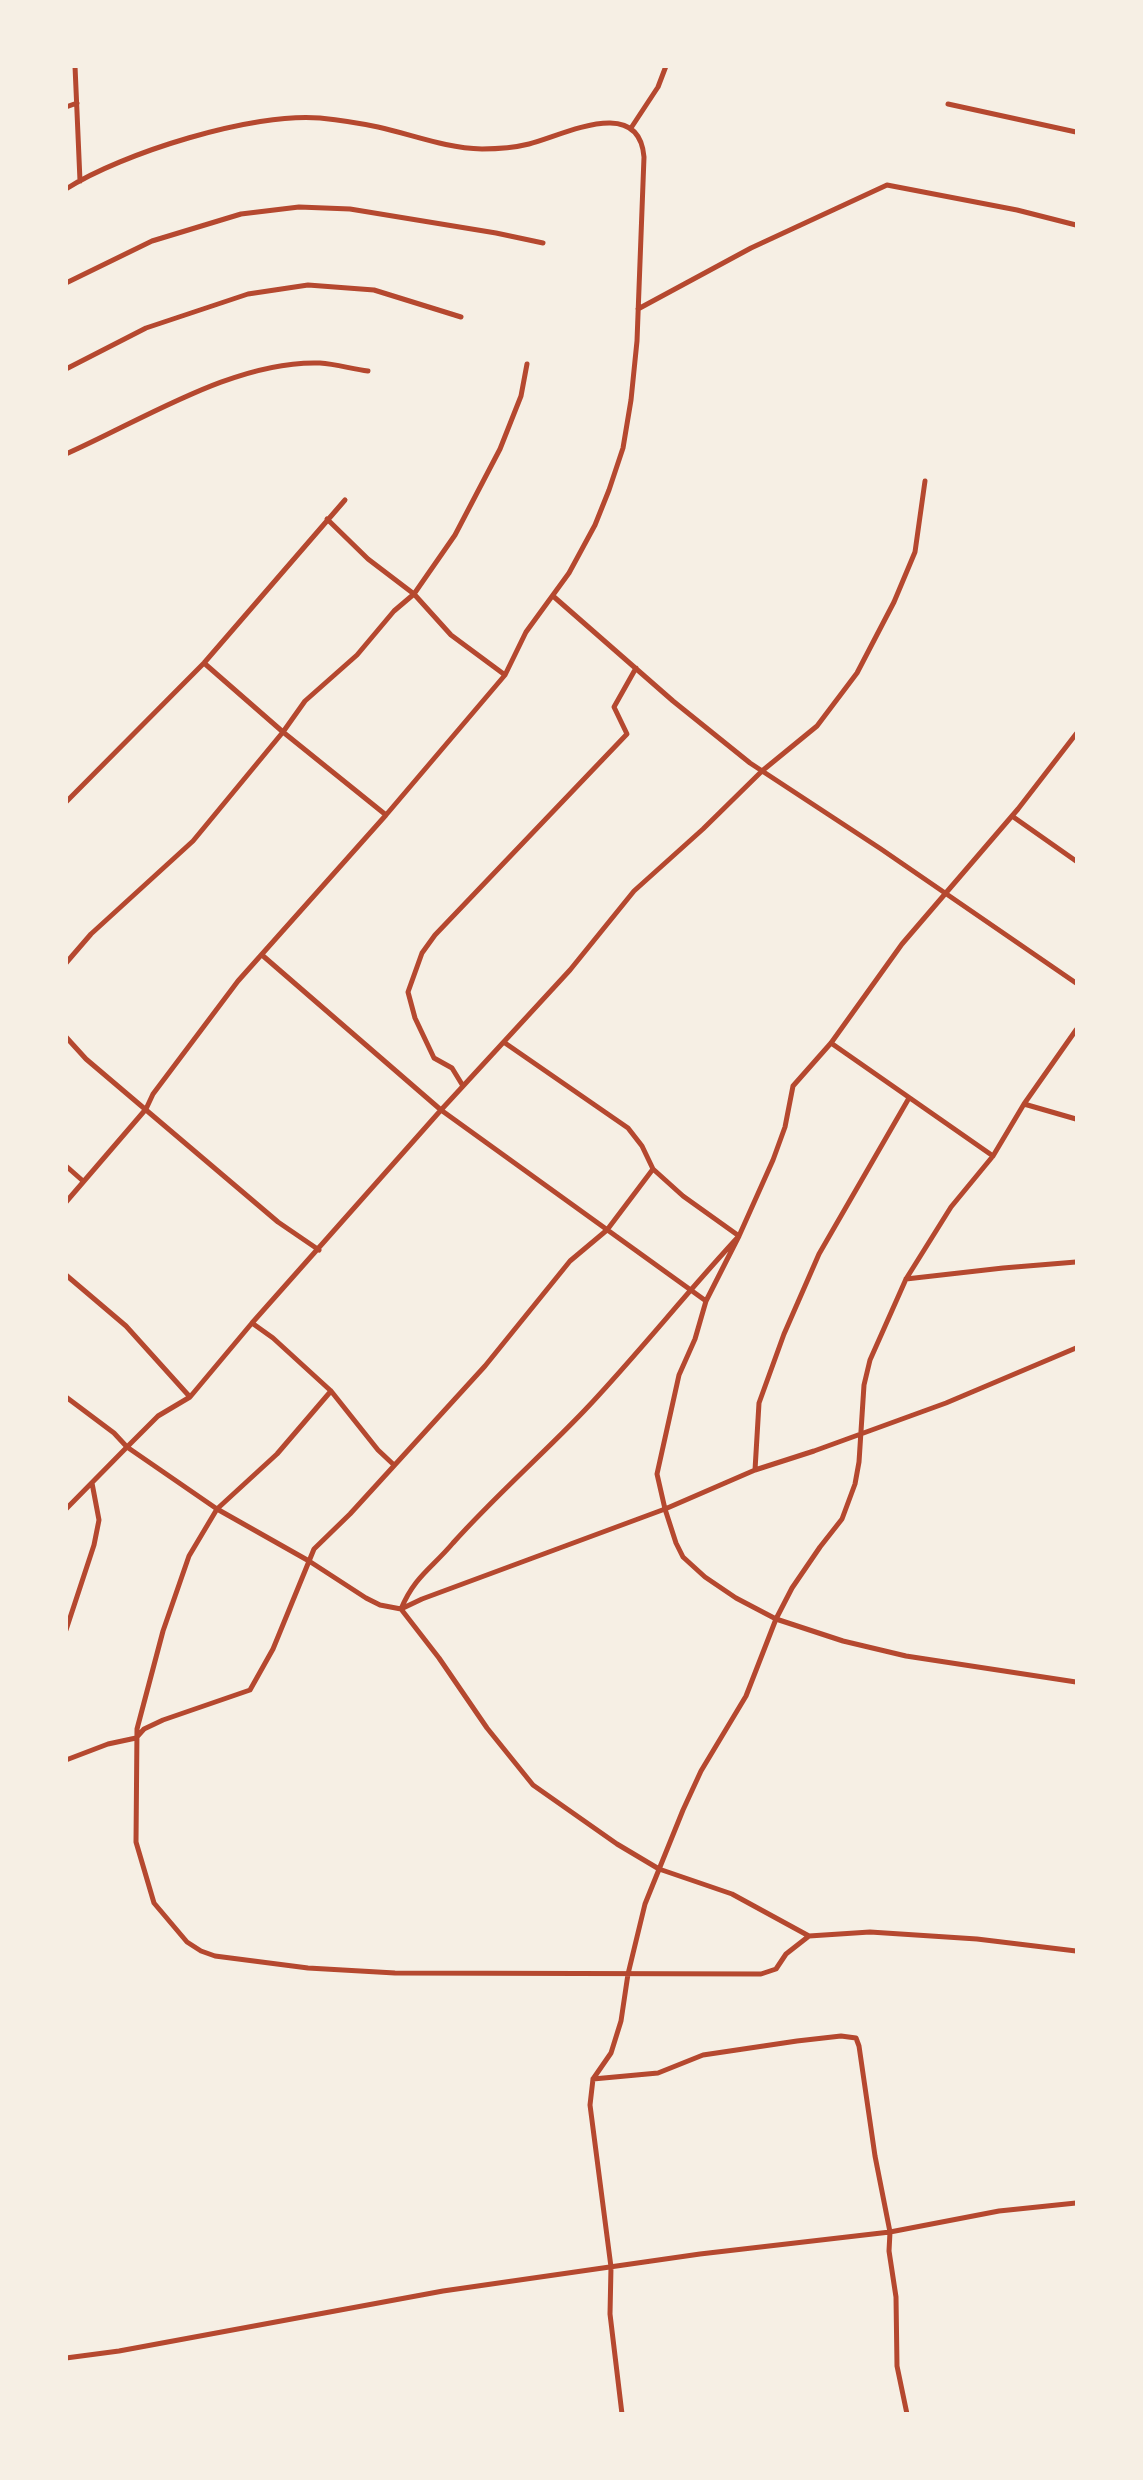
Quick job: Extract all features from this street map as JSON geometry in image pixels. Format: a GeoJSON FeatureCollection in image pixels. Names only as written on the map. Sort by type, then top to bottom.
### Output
{"type":"FeatureCollection","features":[{"type":"Feature","properties":{"kind":"street"},"geometry":{"type":"LineString","coordinates":[[75,66],[80,181]]}},
{"type":"Feature","properties":{"kind":"street"},"geometry":{"type":"LineString","coordinates":[[631,128],[658,87],[666,66]]}},
{"type":"Feature","properties":{"kind":"street"},"geometry":{"type":"LineString","coordinates":[[66,107],[77,103]]}},
{"type":"Feature","properties":{"kind":"street"},"geometry":{"type":"LineString","coordinates":[[948,104],[1076,132]]}},
{"type":"Feature","properties":{"kind":"street"},"geometry":{"type":"LineString","coordinates":[[66,189],[106,167],[190,138],[283,119],[318,118],[378,127],[453,148],[483,149],[520,146],[601,123],[631,128],[643,145],[644,158],[637,341],[623,448],[594,525],[569,573],[526,632],[505,675],[386,815],[238,981],[153,1094],[146,1109],[66,1202]]}},
{"type":"Feature","properties":{"kind":"street"},"geometry":{"type":"LineString","coordinates":[[638,309],[751,248],[887,185],[1017,210],[1076,225]]}},
{"type":"Feature","properties":{"kind":"street"},"geometry":{"type":"LineString","coordinates":[[66,283],[152,241],[241,214],[299,207],[350,209],[543,243]]}},
{"type":"Feature","properties":{"kind":"street"},"geometry":{"type":"LineString","coordinates":[[66,369],[146,328],[248,294],[308,285],[374,290],[461,317]]}},
{"type":"Feature","properties":{"kind":"street"},"geometry":{"type":"LineString","coordinates":[[66,454],[194,392],[265,369],[320,363],[368,371]]}},
{"type":"Feature","properties":{"kind":"street"},"geometry":{"type":"LineString","coordinates":[[66,963],[91,934],[193,841],[305,702],[357,655],[394,611],[414,594],[455,535],[500,449],[521,396],[527,363]]}},
{"type":"Feature","properties":{"kind":"street"},"geometry":{"type":"LineString","coordinates":[[66,1508],[158,1416],[190,1397],[441,1110],[570,970],[634,891],[762,771],[817,726],[858,673],[894,602],[915,552],[925,481]]}},
{"type":"Feature","properties":{"kind":"street"},"geometry":{"type":"LineString","coordinates":[[66,802],[204,663],[345,500]]}},
{"type":"Feature","properties":{"kind":"street"},"geometry":{"type":"LineString","coordinates":[[327,519],[368,559],[414,594],[451,635],[505,675]]}},
{"type":"Feature","properties":{"kind":"street"},"geometry":{"type":"LineString","coordinates":[[553,596],[720,740],[1076,983]]}},
{"type":"Feature","properties":{"kind":"street"},"geometry":{"type":"LineString","coordinates":[[204,663],[283,732],[386,815]]}},
{"type":"Feature","properties":{"kind":"street"},"geometry":{"type":"LineString","coordinates":[[463,1086],[452,1068],[434,1058],[415,1018],[408,992],[422,953],[440,930],[627,734],[614,707],[636,668]]}},
{"type":"Feature","properties":{"kind":"street"},"geometry":{"type":"LineString","coordinates":[[1076,734],[1012,817],[944,892],[902,944],[831,1043],[793,1086],[785,1127],[740,1236],[706,1301],[695,1339],[679,1375],[657,1474],[665,1509],[683,1557],[705,1577],[736,1598],[776,1619],[844,1642],[906,1656],[1076,1682]]}},
{"type":"Feature","properties":{"kind":"street"},"geometry":{"type":"LineString","coordinates":[[1012,817],[1076,861]]}},
{"type":"Feature","properties":{"kind":"street"},"geometry":{"type":"LineString","coordinates":[[262,955],[441,1110],[706,1301]]}},
{"type":"Feature","properties":{"kind":"street"},"geometry":{"type":"LineString","coordinates":[[622,2413],[610,2314],[611,2267],[590,2105],[593,2079],[611,2053],[621,2021],[628,1974],[645,1904],[701,1771],[746,1696],[776,1619],[792,1588],[842,1519],[855,1484],[862,1433],[864,1385],[870,1360],[906,1279],[951,1207],[993,1156],[1024,1104],[1076,1030]]}},
{"type":"Feature","properties":{"kind":"street"},"geometry":{"type":"LineString","coordinates":[[66,1037],[86,1059],[278,1222],[319,1250]]}},
{"type":"Feature","properties":{"kind":"street"},"geometry":{"type":"LineString","coordinates":[[505,1043],[628,1128],[642,1146],[653,1169],[683,1196],[740,1236]]}},
{"type":"Feature","properties":{"kind":"street"},"geometry":{"type":"LineString","coordinates":[[831,1043],[993,1156]]}},
{"type":"Feature","properties":{"kind":"street"},"geometry":{"type":"LineString","coordinates":[[755,1470],[759,1403],[784,1334],[819,1254],[909,1098]]}},
{"type":"Feature","properties":{"kind":"street"},"geometry":{"type":"LineString","coordinates":[[1024,1104],[1076,1119]]}},
{"type":"Feature","properties":{"kind":"street"},"geometry":{"type":"LineString","coordinates":[[66,1166],[83,1181]]}},
{"type":"Feature","properties":{"kind":"street"},"geometry":{"type":"LineString","coordinates":[[66,1760],[108,1744],[136,1738],[144,1729],[163,1720],[250,1690],[273,1648],[314,1549],[350,1514],[485,1366],[570,1261],[607,1230],[653,1169]]}},
{"type":"Feature","properties":{"kind":"street"},"geometry":{"type":"LineString","coordinates":[[401,1609],[409,1590],[428,1566],[586,1409],[740,1236]]}},
{"type":"Feature","properties":{"kind":"street"},"geometry":{"type":"LineString","coordinates":[[906,1279],[1076,1262]]}},
{"type":"Feature","properties":{"kind":"street"},"geometry":{"type":"LineString","coordinates":[[66,1275],[126,1326],[190,1397]]}},
{"type":"Feature","properties":{"kind":"street"},"geometry":{"type":"LineString","coordinates":[[252,1323],[273,1338],[331,1391],[378,1450],[394,1465]]}},
{"type":"Feature","properties":{"kind":"street"},"geometry":{"type":"LineString","coordinates":[[66,1398],[114,1433],[127,1447],[217,1509],[309,1561],[366,1598],[380,1605],[401,1609],[665,1509],[755,1470],[946,1403],[1076,1349]]}},
{"type":"Feature","properties":{"kind":"street"},"geometry":{"type":"LineString","coordinates":[[331,1391],[277,1454],[217,1509],[189,1556],[163,1632],[136,1738],[136,1842],[154,1903],[171,1926],[187,1942],[215,1956],[308,1968],[395,1973],[761,1974],[776,1969],[786,1954],[809,1936]]}},
{"type":"Feature","properties":{"kind":"street"},"geometry":{"type":"LineString","coordinates":[[66,1630],[94,1545],[99,1520],[92,1483]]}},
{"type":"Feature","properties":{"kind":"street"},"geometry":{"type":"LineString","coordinates":[[401,1609],[487,1728],[533,1785],[617,1844],[659,1869],[732,1894],[809,1936],[870,1932],[977,1939],[1076,1951]]}},
{"type":"Feature","properties":{"kind":"street"},"geometry":{"type":"LineString","coordinates":[[593,2079],[658,2073],[703,2055],[841,2036],[856,2038],[890,2232],[889,2251],[896,2297],[897,2367],[907,2413]]}},
{"type":"Feature","properties":{"kind":"street"},"geometry":{"type":"LineString","coordinates":[[66,2358],[119,2351],[422,2294],[890,2232],[999,2211],[1076,2203]]}}]}
